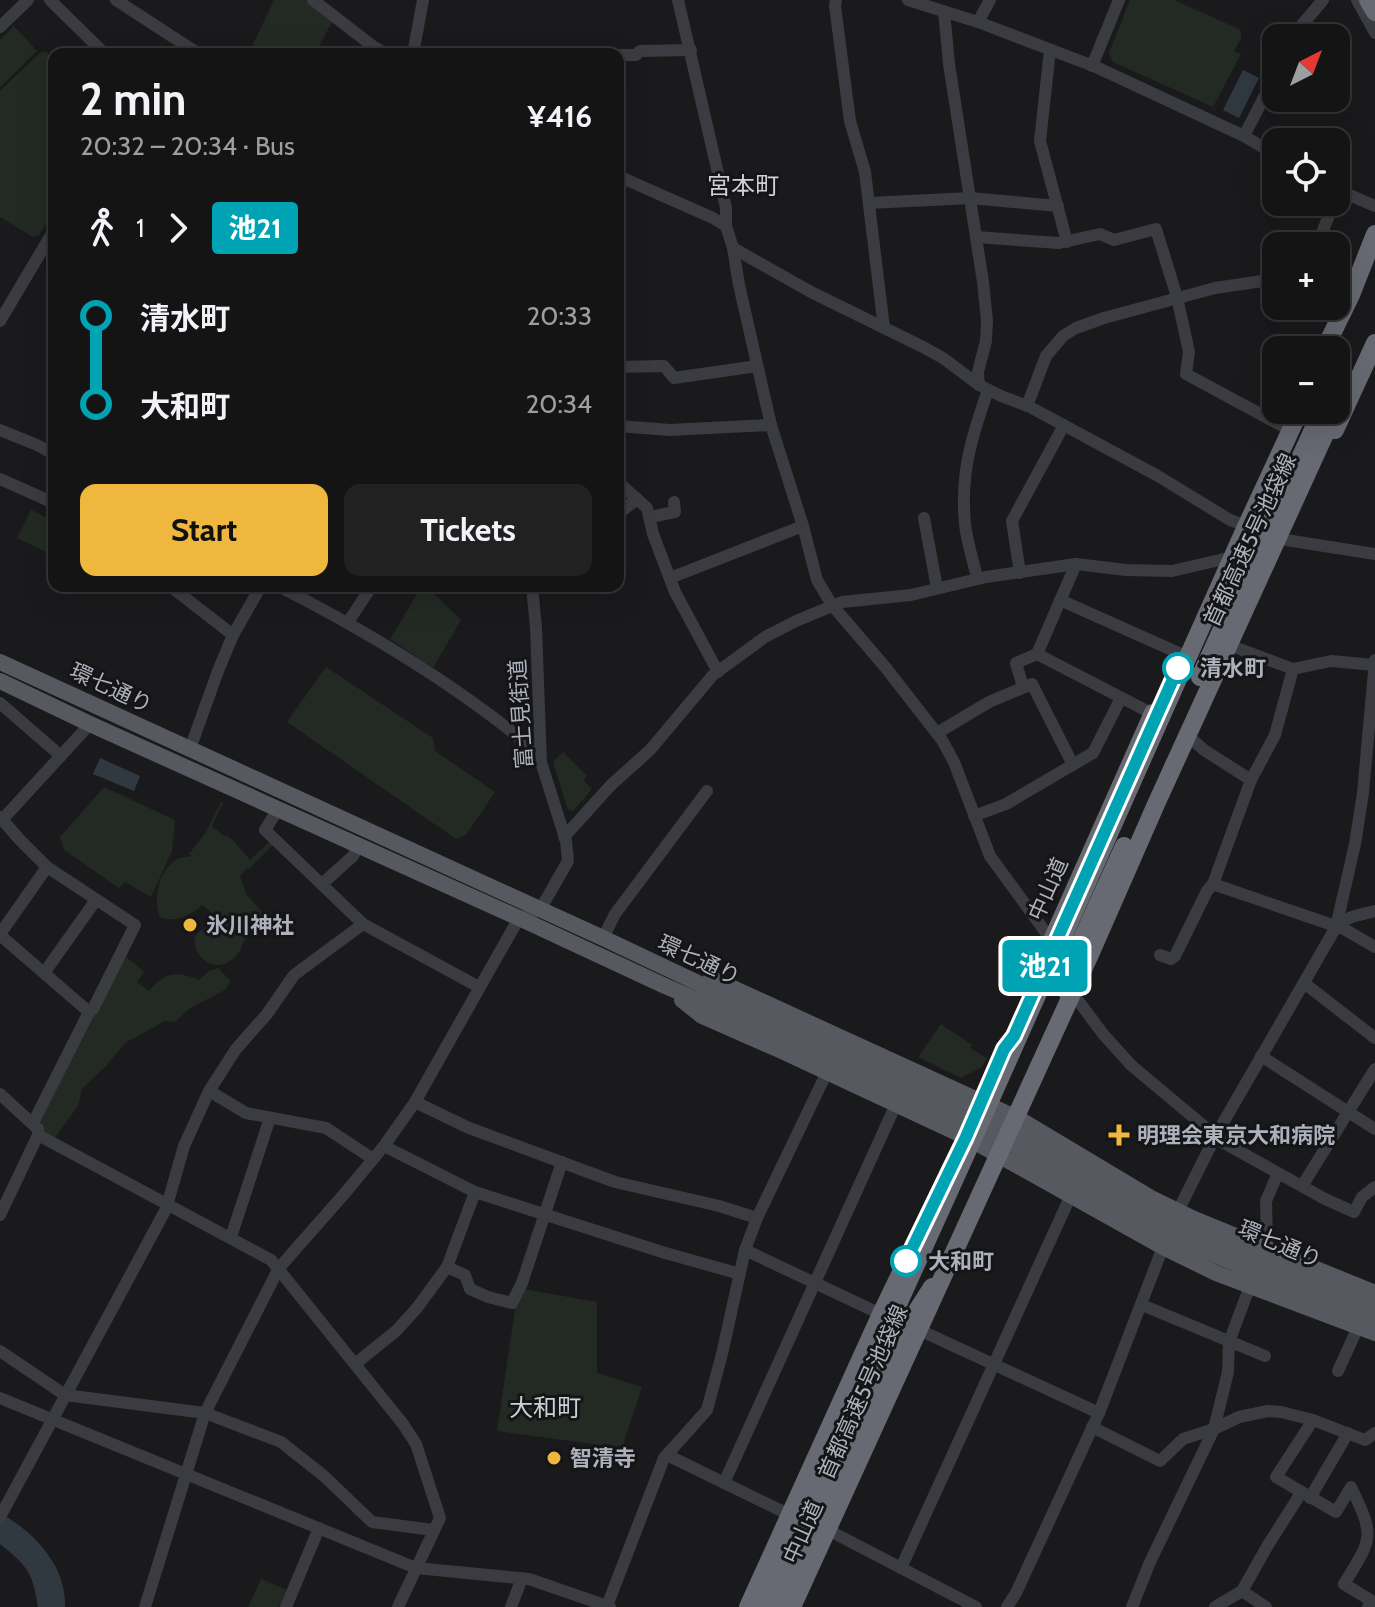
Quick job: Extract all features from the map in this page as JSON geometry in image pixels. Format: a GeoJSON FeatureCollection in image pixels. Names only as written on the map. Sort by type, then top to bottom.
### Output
{"type":"FeatureCollection","features":[{"type":"Feature","properties":{"kind":"highway"},"geometry":{"type":"LineString","coordinates":[[1368,0],[1375,12]]}},
{"type":"Feature","properties":{"kind":"highway"},"geometry":{"type":"LineString","coordinates":[[1350,281],[1375,234]]}},
{"type":"Feature","properties":{"kind":"highway"},"geometry":{"type":"LineString","coordinates":[[1332,336],[1375,244]]}},
{"type":"Feature","properties":{"kind":"highway","name":"首都高速5号池袋線"},"geometry":{"type":"LineString","coordinates":[[1350,372],[1375,327]]}},
{"type":"Feature","properties":{"kind":"highway"},"geometry":{"type":"LineString","coordinates":[[1350,389],[1375,343]]}},
{"type":"Feature","properties":{"kind":"highway","name":"中山道"},"geometry":{"type":"LineString","coordinates":[[748,1607],[881,1314],[966,1137],[1153,714],[1288,424]]}},
{"type":"Feature","properties":{"kind":"highway"},"geometry":{"type":"LineString","coordinates":[[1004,1049],[1014,1036],[1238,534],[1290,424]]}},
{"type":"Feature","properties":{"kind":"highway","name":"首都高速5号池袋線"},"geometry":{"type":"LineString","coordinates":[[761,1607],[1291,424]]}},
{"type":"Feature","properties":{"kind":"highway"},"geometry":{"type":"LineString","coordinates":[[1046,1064],[1081,941],[1316,424]]}},
{"type":"Feature","properties":{"kind":"highway"},"geometry":{"type":"LineString","coordinates":[[776,1607],[880,1374],[897,1342],[914,1328],[969,1229],[1004,1157],[1237,648],[1272,536],[1331,424]]}},
{"type":"Feature","properties":{"kind":"highway","name":"首都高速5号池袋線"},"geometry":{"type":"LineString","coordinates":[[794,1607],[1157,802],[1332,424]]}},
{"type":"Feature","properties":{"kind":"highway"},"geometry":{"type":"LineString","coordinates":[[1182,650],[1206,639],[1215,631],[1256,543],[1272,536]]}},
{"type":"Feature","properties":{"kind":"highway","name":"中山道"},"geometry":{"type":"LineString","coordinates":[[794,1607],[830,1531],[914,1328]]}},
{"type":"Feature","properties":{"kind":"main road","name":"環七通り"},"geometry":{"type":"LineString","coordinates":[[0,662],[652,961],[999,1137],[1165,1234],[1319,1291],[1375,1322]]}},
{"type":"Feature","properties":{"kind":"main road","name":"環七通り"},"geometry":{"type":"LineString","coordinates":[[1,686],[665,986],[791,1034]]}},
{"type":"Feature","properties":{"kind":"main road"},"geometry":{"type":"LineString","coordinates":[[652,961],[714,979],[982,1101],[1021,1120],[1153,1199],[1375,1295]]}},
{"type":"Feature","properties":{"kind":"main road"},"geometry":{"type":"LineString","coordinates":[[665,986],[702,1016],[966,1137],[1163,1247],[1216,1273],[1375,1333]]}},
{"type":"Feature","properties":{"kind":"main road","name":"環七通り"},"geometry":{"type":"LineString","coordinates":[[1319,1291],[1375,1295]]}},
{"type":"Feature","properties":{"kind":"street"},"geometry":{"type":"LineString","coordinates":[[0,27],[28,0]]}},
{"type":"Feature","properties":{"kind":"street"},"geometry":{"type":"LineString","coordinates":[[50,0],[99,48]]}},
{"type":"Feature","properties":{"kind":"street"},"geometry":{"type":"LineString","coordinates":[[116,0],[190,48]]}},
{"type":"Feature","properties":{"kind":"street"},"geometry":{"type":"LineString","coordinates":[[313,0],[376,48]]}},
{"type":"Feature","properties":{"kind":"street"},"geometry":{"type":"LineString","coordinates":[[414,48],[423,0]]}},
{"type":"Feature","properties":{"kind":"street"},"geometry":{"type":"LineString","coordinates":[[678,0],[726,208],[726,226],[771,425],[817,580],[832,605],[937,733],[954,762],[990,856],[1052,941]]}},
{"type":"Feature","properties":{"kind":"street"},"geometry":{"type":"LineString","coordinates":[[836,0],[850,121],[865,172],[884,328]]}},
{"type":"Feature","properties":{"kind":"street"},"geometry":{"type":"LineString","coordinates":[[908,0],[978,22],[1092,66],[1262,147]]}},
{"type":"Feature","properties":{"kind":"street"},"geometry":{"type":"LineString","coordinates":[[978,22],[990,0]]}},
{"type":"Feature","properties":{"kind":"street"},"geometry":{"type":"LineString","coordinates":[[1092,66],[1119,0]]}},
{"type":"Feature","properties":{"kind":"street"},"geometry":{"type":"LineString","coordinates":[[1303,24],[1323,0]]}},
{"type":"Feature","properties":{"kind":"street"},"geometry":{"type":"LineString","coordinates":[[1357,0],[1375,33]]}},
{"type":"Feature","properties":{"kind":"street"},"geometry":{"type":"LineString","coordinates":[[944,11],[987,321],[986,341],[978,372],[984,387],[970,444],[964,489],[965,526],[977,578]]}},
{"type":"Feature","properties":{"kind":"street"},"geometry":{"type":"LineString","coordinates":[[624,55],[636,55],[640,51],[691,50]]}},
{"type":"Feature","properties":{"kind":"street"},"geometry":{"type":"LineString","coordinates":[[1050,50],[1040,141],[1067,242]]}},
{"type":"Feature","properties":{"kind":"street"},"geometry":{"type":"LineString","coordinates":[[1244,136],[1262,101]]}},
{"type":"Feature","properties":{"kind":"street"},"geometry":{"type":"LineString","coordinates":[[624,179],[726,226]]}},
{"type":"Feature","properties":{"kind":"street"},"geometry":{"type":"LineString","coordinates":[[869,203],[970,198],[1058,206]]}},
{"type":"Feature","properties":{"kind":"street"},"geometry":{"type":"LineString","coordinates":[[1350,199],[1375,206]]}},
{"type":"Feature","properties":{"kind":"street"},"geometry":{"type":"LineString","coordinates":[[976,237],[1059,243],[1100,234],[1114,240],[1156,229],[1177,297],[1189,352],[1186,374],[1286,428]]}},
{"type":"Feature","properties":{"kind":"street"},"geometry":{"type":"LineString","coordinates":[[0,321],[48,240]]}},
{"type":"Feature","properties":{"kind":"street"},"geometry":{"type":"LineString","coordinates":[[733,248],[811,292],[943,358],[984,387],[1064,425],[1240,525],[1272,536],[1375,554]]}},
{"type":"Feature","properties":{"kind":"street"},"geometry":{"type":"LineString","coordinates":[[1027,406],[1046,356],[1063,336],[1076,328],[1177,297],[1262,281]]}},
{"type":"Feature","properties":{"kind":"street"},"geometry":{"type":"LineString","coordinates":[[624,367],[664,366],[674,378],[757,366]]}},
{"type":"Feature","properties":{"kind":"street"},"geometry":{"type":"LineString","coordinates":[[624,426],[670,430],[771,425]]}},
{"type":"Feature","properties":{"kind":"street"},"geometry":{"type":"LineString","coordinates":[[1020,573],[1012,521],[1064,425]]}},
{"type":"Feature","properties":{"kind":"street"},"geometry":{"type":"LineString","coordinates":[[0,430],[48,451]]}},
{"type":"Feature","properties":{"kind":"street"},"geometry":{"type":"LineString","coordinates":[[0,479],[48,500]]}},
{"type":"Feature","properties":{"kind":"street"},"geometry":{"type":"LineString","coordinates":[[624,487],[647,508],[653,534],[675,592],[718,672]]}},
{"type":"Feature","properties":{"kind":"street"},"geometry":{"type":"LineString","coordinates":[[624,509],[637,499]]}},
{"type":"Feature","properties":{"kind":"street"},"geometry":{"type":"LineString","coordinates":[[650,517],[675,512],[674,502]]}},
{"type":"Feature","properties":{"kind":"street"},"geometry":{"type":"LineString","coordinates":[[924,518],[937,588]]}},
{"type":"Feature","properties":{"kind":"street"},"geometry":{"type":"LineString","coordinates":[[670,578],[803,526]]}},
{"type":"Feature","properties":{"kind":"street"},"geometry":{"type":"LineString","coordinates":[[145,1607],[205,1413],[279,1268],[384,1146],[415,1102],[519,918],[540,910],[568,861],[564,837],[611,785],[650,750],[713,675],[765,637],[842,602],[911,595],[977,578],[1076,564],[1172,571],[1224,559]]}},
{"type":"Feature","properties":{"kind":"street"},"geometry":{"type":"LineString","coordinates":[[1023,687],[1016,663],[1037,654],[1076,564]]}},
{"type":"Feature","properties":{"kind":"street"},"geometry":{"type":"LineString","coordinates":[[178,592],[233,635]]}},
{"type":"Feature","properties":{"kind":"street"},"geometry":{"type":"LineString","coordinates":[[190,749],[233,635],[258,592]]}},
{"type":"Feature","properties":{"kind":"street"},"geometry":{"type":"LineString","coordinates":[[290,592],[348,622],[435,676],[540,754]]}},
{"type":"Feature","properties":{"kind":"street"},"geometry":{"type":"LineString","coordinates":[[348,622],[368,592]]}},
{"type":"Feature","properties":{"kind":"street","name":"富士見街道"},"geometry":{"type":"LineString","coordinates":[[533,592],[540,754],[564,837]]}},
{"type":"Feature","properties":{"kind":"street"},"geometry":{"type":"LineString","coordinates":[[1060,600],[1182,650]]}},
{"type":"Feature","properties":{"kind":"street"},"geometry":{"type":"LineString","coordinates":[[1237,648],[1293,669],[1331,661],[1375,663],[1371,751],[1355,844],[1336,927]]}},
{"type":"Feature","properties":{"kind":"street"},"geometry":{"type":"LineString","coordinates":[[1037,654],[1153,714]]}},
{"type":"Feature","properties":{"kind":"street"},"geometry":{"type":"LineString","coordinates":[[1160,955],[1171,959],[1175,956],[1213,884],[1251,780],[1275,735],[1293,669]]}},
{"type":"Feature","properties":{"kind":"street"},"geometry":{"type":"LineString","coordinates":[[937,733],[989,702],[1032,684],[1073,765]]}},
{"type":"Feature","properties":{"kind":"street"},"geometry":{"type":"LineString","coordinates":[[974,816],[1006,804],[1093,753],[1121,698]]}},
{"type":"Feature","properties":{"kind":"street"},"geometry":{"type":"LineString","coordinates":[[0,703],[61,756]]}},
{"type":"Feature","properties":{"kind":"street"},"geometry":{"type":"LineString","coordinates":[[0,1215],[89,1012],[135,925],[47,867],[1,818],[90,724]]}},
{"type":"Feature","properties":{"kind":"street"},"geometry":{"type":"LineString","coordinates":[[1194,741],[1251,780]]}},
{"type":"Feature","properties":{"kind":"street"},"geometry":{"type":"LineString","coordinates":[[603,938],[615,914],[707,791]]}},
{"type":"Feature","properties":{"kind":"street"},"geometry":{"type":"LineString","coordinates":[[278,809],[265,830],[363,924],[479,987]]}},
{"type":"Feature","properties":{"kind":"street"},"geometry":{"type":"LineString","coordinates":[[322,884],[353,856],[358,846]]}},
{"type":"Feature","properties":{"kind":"street"},"geometry":{"type":"LineString","coordinates":[[47,867],[0,934],[89,1012]]}},
{"type":"Feature","properties":{"kind":"street"},"geometry":{"type":"LineString","coordinates":[[1213,884],[1344,929],[1375,947]]}},
{"type":"Feature","properties":{"kind":"street"},"geometry":{"type":"LineString","coordinates":[[44,973],[96,900]]}},
{"type":"Feature","properties":{"kind":"street"},"geometry":{"type":"LineString","coordinates":[[1178,1211],[1216,1135],[1336,927],[1342,920],[1375,911]]}},
{"type":"Feature","properties":{"kind":"street"},"geometry":{"type":"LineString","coordinates":[[2,1513],[168,1204],[184,1146],[209,1091],[236,1049],[267,1014],[294,975],[363,924]]}},
{"type":"Feature","properties":{"kind":"street"},"geometry":{"type":"LineString","coordinates":[[1304,983],[1375,1038]]}},
{"type":"Feature","properties":{"kind":"street"},"geometry":{"type":"LineString","coordinates":[[1077,999],[1131,1065],[1224,1143],[1354,1212],[1362,1197],[1375,1187]]}},
{"type":"Feature","properties":{"kind":"street"},"geometry":{"type":"LineString","coordinates":[[1261,1056],[1375,1129]]}},
{"type":"Feature","properties":{"kind":"street"},"geometry":{"type":"LineString","coordinates":[[1302,1186],[1375,1069]]}},
{"type":"Feature","properties":{"kind":"street"},"geometry":{"type":"LineString","coordinates":[[0,1398],[416,1568],[522,1578],[609,1606],[623,1560],[664,1458],[707,1410],[745,1250],[757,1218],[827,1072]]}},
{"type":"Feature","properties":{"kind":"street"},"geometry":{"type":"LineString","coordinates":[[209,1091],[246,1113],[326,1128],[373,1159]]}},
{"type":"Feature","properties":{"kind":"street"},"geometry":{"type":"LineString","coordinates":[[0,1094],[36,1129],[271,1260],[403,1424],[416,1444],[440,1518],[398,1607]]}},
{"type":"Feature","properties":{"kind":"street"},"geometry":{"type":"LineString","coordinates":[[415,1102],[469,1128],[615,1182],[757,1218]]}},
{"type":"Feature","properties":{"kind":"street"},"geometry":{"type":"LineString","coordinates":[[724,1483],[896,1104]]}},
{"type":"Feature","properties":{"kind":"street"},"geometry":{"type":"LineString","coordinates":[[231,1237],[270,1118]]}},
{"type":"Feature","properties":{"kind":"street"},"geometry":{"type":"LineString","coordinates":[[384,1146],[475,1192],[740,1274]]}},
{"type":"Feature","properties":{"kind":"street"},"geometry":{"type":"LineString","coordinates":[[447,1267],[465,1275],[470,1289],[512,1303],[522,1283],[562,1162]]}},
{"type":"Feature","properties":{"kind":"street"},"geometry":{"type":"LineString","coordinates":[[1263,1248],[1267,1241],[1266,1201],[1278,1173]]}},
{"type":"Feature","properties":{"kind":"street"},"geometry":{"type":"LineString","coordinates":[[355,1364],[396,1331],[447,1267],[475,1192]]}},
{"type":"Feature","properties":{"kind":"street"},"geometry":{"type":"LineString","coordinates":[[901,1568],[1071,1195]]}},
{"type":"Feature","properties":{"kind":"street"},"geometry":{"type":"LineString","coordinates":[[1007,1607],[1099,1413],[1163,1247]]}},
{"type":"Feature","properties":{"kind":"street"},"geometry":{"type":"LineString","coordinates":[[745,1250],[1099,1413]]}},
{"type":"Feature","properties":{"kind":"street"},"geometry":{"type":"LineString","coordinates":[[1132,1607],[1150,1562],[1214,1429],[1228,1372],[1229,1342],[1250,1286]]}},
{"type":"Feature","properties":{"kind":"street"},"geometry":{"type":"LineString","coordinates":[[1142,1305],[1265,1356]]}},
{"type":"Feature","properties":{"kind":"street"},"geometry":{"type":"LineString","coordinates":[[1338,1371],[1358,1327]]}},
{"type":"Feature","properties":{"kind":"street"},"geometry":{"type":"LineString","coordinates":[[0,1351],[65,1395],[205,1413],[281,1442],[324,1476],[372,1522],[433,1530]]}},
{"type":"Feature","properties":{"kind":"street"},"geometry":{"type":"LineString","coordinates":[[1092,1427],[1160,1461],[1183,1439],[1239,1417],[1268,1411],[1313,1420],[1365,1440],[1375,1433]]}},
{"type":"Feature","properties":{"kind":"street"},"geometry":{"type":"LineString","coordinates":[[1313,1420],[1276,1477],[1336,1512],[1351,1487],[1366,1516],[1369,1538],[1344,1584],[1372,1601],[1368,1607]]}},
{"type":"Feature","properties":{"kind":"street"},"geometry":{"type":"LineString","coordinates":[[1215,1607],[1242,1591],[1268,1545],[1348,1433]]}},
{"type":"Feature","properties":{"kind":"street"},"geometry":{"type":"LineString","coordinates":[[667,1455],[790,1515]]}},
{"type":"Feature","properties":{"kind":"street"},"geometry":{"type":"LineString","coordinates":[[286,1607],[319,1528]]}},
{"type":"Feature","properties":{"kind":"street"},"geometry":{"type":"LineString","coordinates":[[830,1531],[976,1607]]}},
{"type":"Feature","properties":{"kind":"street"},"geometry":{"type":"LineString","coordinates":[[511,1607],[522,1578]]}},
{"type":"Feature","properties":{"kind":"street"},"geometry":{"type":"LineString","coordinates":[[1242,1591],[1266,1607]]}},
{"type":"Feature","properties":{"kind":"shaded area"},"geometry":{"type":"Polygon","coordinates":[[[274,0],[307,0],[333,20],[318,48],[251,48],[274,0]]]}},
{"type":"Feature","properties":{"kind":"shaded area"},"geometry":{"type":"Polygon","coordinates":[[[1130,0],[1174,0],[1239,29],[1241,37],[1234,51],[1241,54],[1213,107],[1113,62],[1109,53],[1130,0]]]}},
{"type":"Feature","properties":{"kind":"shaded area"},"geometry":{"type":"Polygon","coordinates":[[[14,26],[37,51],[0,87],[0,40],[14,26]]]}},
{"type":"Feature","properties":{"kind":"shaded area"},"geometry":{"type":"Polygon","coordinates":[[[41,52],[48,54],[48,221],[39,235],[33,237],[0,217],[0,91],[41,52]]]}},
{"type":"Feature","properties":{"kind":"shaded area"},"geometry":{"type":"Polygon","coordinates":[[[1243,70],[1259,78],[1239,118],[1223,110],[1243,70]]]}},
{"type":"Feature","properties":{"kind":"shaded area"},"geometry":{"type":"Polygon","coordinates":[[[31,510],[48,518],[48,553],[17,538],[31,510]]]}},
{"type":"Feature","properties":{"kind":"shaded area"},"geometry":{"type":"Polygon","coordinates":[[[418,592],[432,592],[461,620],[433,668],[390,639],[418,592]]]}},
{"type":"Feature","properties":{"kind":"shaded area"},"geometry":{"type":"Polygon","coordinates":[[[326,667],[433,738],[435,751],[495,792],[466,835],[456,839],[287,722],[326,667]]]}},
{"type":"Feature","properties":{"kind":"shaded area"},"geometry":{"type":"Polygon","coordinates":[[[563,752],[587,776],[583,780],[592,789],[573,811],[568,810],[553,762],[563,752]]]}},
{"type":"Feature","properties":{"kind":"shaded area"},"geometry":{"type":"Polygon","coordinates":[[[100,758],[140,776],[134,791],[93,774],[100,758]]]}},
{"type":"Feature","properties":{"kind":"shaded area"},"geometry":{"type":"Polygon","coordinates":[[[104,787],[175,820],[172,851],[151,897],[125,882],[119,888],[64,850],[60,837],[104,787]]]}},
{"type":"Feature","properties":{"kind":"shaded area"},"geometry":{"type":"Polygon","coordinates":[[[221,802],[212,826],[233,840],[250,860],[270,841],[274,844],[240,877],[247,895],[262,912],[260,922],[237,955],[227,963],[216,965],[200,956],[194,942],[199,932],[218,918],[202,905],[182,917],[160,917],[157,895],[160,880],[168,867],[177,859],[192,856],[189,854],[206,832],[221,802]]]}},
{"type":"Feature","properties":{"kind":"shaded area"},"geometry":{"type":"Polygon","coordinates":[[[123,954],[144,972],[137,982],[149,991],[166,976],[178,974],[199,980],[218,968],[231,981],[225,990],[190,1008],[175,1022],[165,1021],[125,1043],[82,1089],[78,1106],[54,1139],[42,1131],[39,1123],[123,954]]]}},
{"type":"Feature","properties":{"kind":"shaded area"},"geometry":{"type":"Polygon","coordinates":[[[941,1024],[987,1058],[982,1067],[961,1078],[918,1057],[941,1024]]]}},
{"type":"Feature","properties":{"kind":"shaded area"},"geometry":{"type":"Polygon","coordinates":[[[524,1289],[597,1302],[597,1373],[642,1387],[622,1448],[497,1431],[516,1303],[524,1289]]]}},
{"type":"Feature","properties":{"kind":"shaded area"},"geometry":{"type":"Polygon","coordinates":[[[0,1513],[46,1551],[60,1578],[65,1607],[38,1607],[34,1585],[27,1571],[0,1544],[0,1513]]]}},
{"type":"Feature","properties":{"kind":"shaded area"},"geometry":{"type":"Polygon","coordinates":[[[261,1579],[287,1590],[279,1607],[248,1607],[261,1579]]]}},
{"type":"Feature","properties":{"kind":"bus line","name":"池21"},"geometry":{"type":"LineString","coordinates":[[906,1261],[966,1137],[1004,1049],[1014,1036],[1178,668]]}},
{"type":"Feature","properties":{"kind":"place","name":"清水町"},"geometry":{"type":"Point","coordinates":[1178,668]}},
{"type":"Feature","properties":{"kind":"place","name":"氷川神社"},"geometry":{"type":"Point","coordinates":[190,925]}},
{"type":"Feature","properties":{"kind":"place","name":"明理会東京大和病院"},"geometry":{"type":"Point","coordinates":[1119,1135]}},
{"type":"Feature","properties":{"kind":"place","name":"大和町"},"geometry":{"type":"Point","coordinates":[906,1261]}},
{"type":"Feature","properties":{"kind":"place","name":"智清寺"},"geometry":{"type":"Point","coordinates":[554,1458]}},
{"type":"Feature","properties":{"kind":"district","name":"宮本町"},"geometry":{"type":"Point","coordinates":[743,185]}},
{"type":"Feature","properties":{"kind":"district","name":"大和町"},"geometry":{"type":"Point","coordinates":[545,1407]}}]}
